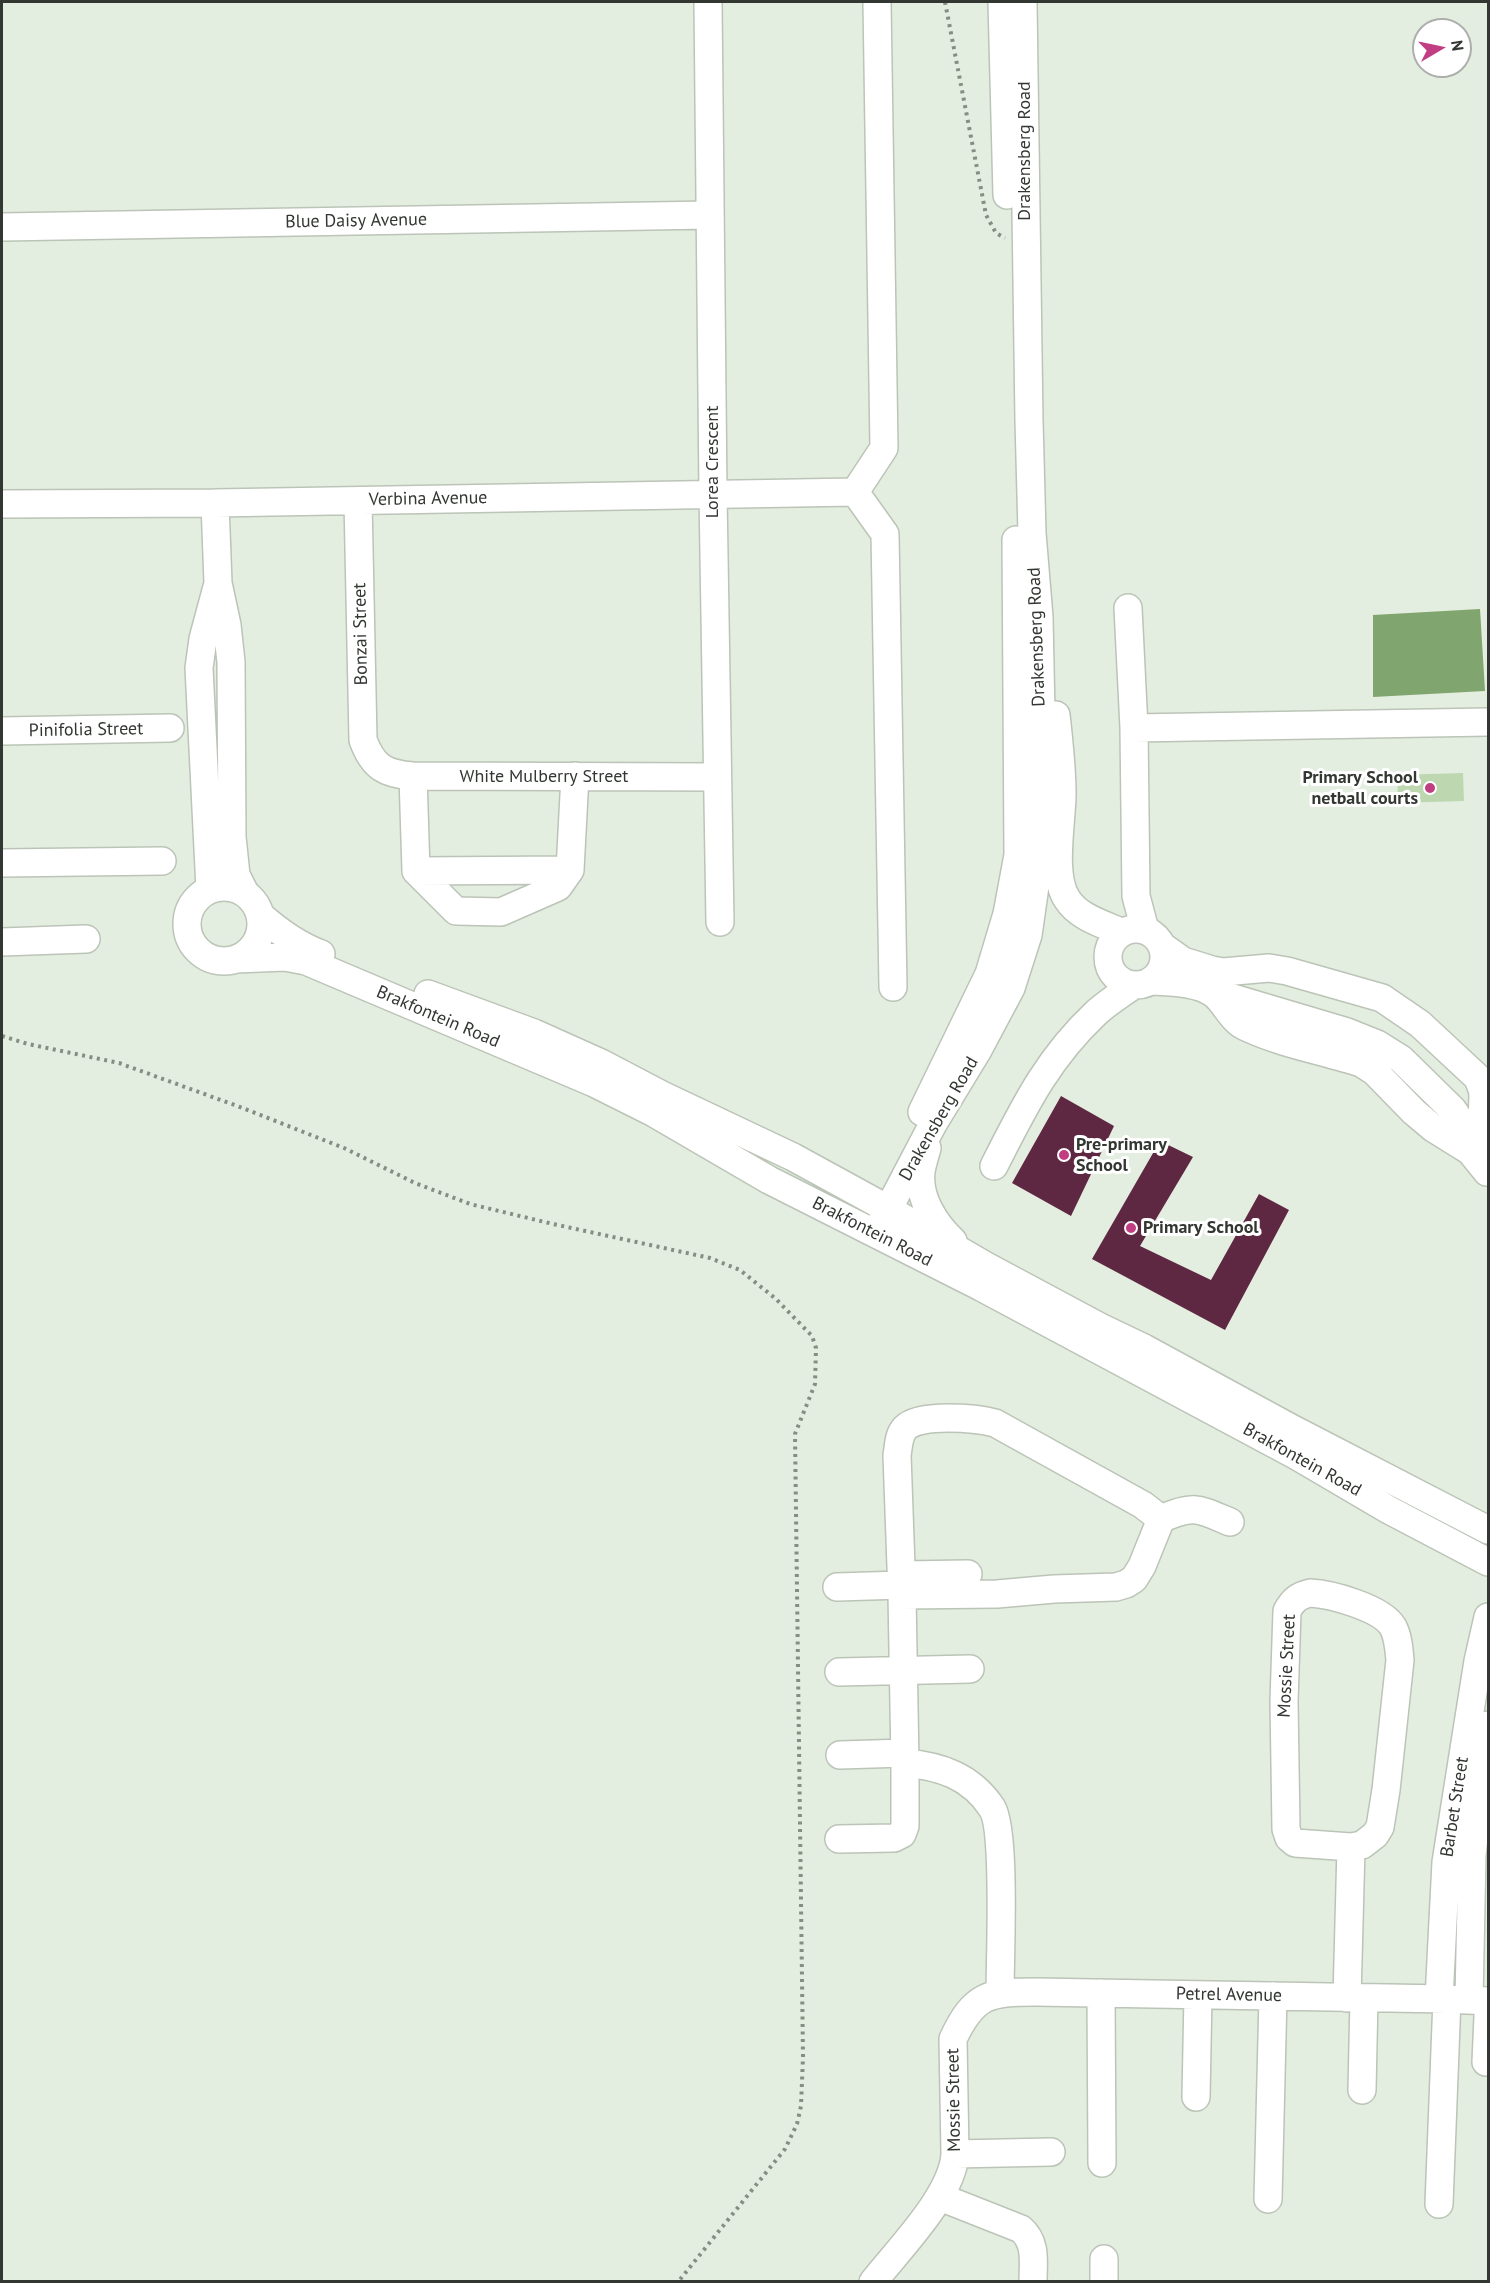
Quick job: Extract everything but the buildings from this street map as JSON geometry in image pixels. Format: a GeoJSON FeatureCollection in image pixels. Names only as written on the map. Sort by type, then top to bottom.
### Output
{"type":"FeatureCollection","features":[{"type":"Feature","properties":{"kind":"street","name":"Lorea Crescent"},"geometry":{"type":"LineString","coordinates":[[708,2],[716,777],[720,922]]}},
{"type":"Feature","properties":{"kind":"street"},"geometry":{"type":"LineString","coordinates":[[877,2],[884,448],[855,492],[885,534],[893,987]]}},
{"type":"Feature","properties":{"kind":"street","name":"Drakensberg Road"},"geometry":{"type":"LineString","coordinates":[[869,1231],[989,974],[1007,914],[1018,855],[1016,556],[1002,2]]}},
{"type":"Feature","properties":{"kind":"street","name":"Drakensberg Road"},"geometry":{"type":"LineString","coordinates":[[882,1206],[978,1050],[1011,988],[1028,934],[1043,811],[1039,616],[1032,533],[1029,421],[1023,2]]}},
{"type":"Feature","properties":{"kind":"street","name":"Blue Daisy Avenue"},"geometry":{"type":"LineString","coordinates":[[2,227],[710,215]]}},
{"type":"Feature","properties":{"kind":"street","name":"Verbina Avenue"},"geometry":{"type":"LineString","coordinates":[[2,504],[215,504],[855,492]]}},
{"type":"Feature","properties":{"kind":"street","name":"Bonzai Street"},"geometry":{"type":"LineString","coordinates":[[358,501],[363,740],[376,763]]}},
{"type":"Feature","properties":{"kind":"street"},"geometry":{"type":"LineString","coordinates":[[215,504],[218,583],[227,624],[231,662],[233,860],[236,875],[245,893],[257,906],[260,915],[259,937],[246,954],[225,962],[204,955],[189,937],[188,914],[193,904],[200,895],[210,889],[228,887],[245,893]]}},
{"type":"Feature","properties":{"kind":"street"},"geometry":{"type":"LineString","coordinates":[[210,889],[199,668],[203,639],[218,583]]}},
{"type":"Feature","properties":{"kind":"street"},"geometry":{"type":"LineString","coordinates":[[994,1166],[1032,1092],[1053,1061],[1096,1013],[1132,979],[1158,975],[1163,966],[1164,956],[1139,934],[1136,896],[1134,728],[1128,608]]}},
{"type":"Feature","properties":{"kind":"street"},"geometry":{"type":"LineString","coordinates":[[1039,616],[1056,708],[1061,753],[1060,880],[1064,895],[1076,909],[1091,920],[1139,934],[1183,961],[1223,972],[1269,968],[1287,971],[1382,998],[1409,1015],[1462,1062],[1486,1090],[1482,1130],[1488,1175]]}},
{"type":"Feature","properties":{"kind":"street"},"geometry":{"type":"LineString","coordinates":[[1134,728],[1488,722]]}},
{"type":"Feature","properties":{"kind":"street","name":"Pinifolia Street"},"geometry":{"type":"LineString","coordinates":[[2,731],[170,728]]}},
{"type":"Feature","properties":{"kind":"street","name":"White Mulberry Street"},"geometry":{"type":"LineString","coordinates":[[376,763],[384,771],[413,776],[716,777]]}},
{"type":"Feature","properties":{"kind":"street"},"geometry":{"type":"LineString","coordinates":[[413,776],[416,871],[456,911],[501,912],[558,887],[570,870],[575,776]]}},
{"type":"Feature","properties":{"kind":"street"},"geometry":{"type":"LineString","coordinates":[[2,863],[162,861]]}},
{"type":"Feature","properties":{"kind":"street"},"geometry":{"type":"LineString","coordinates":[[416,871],[570,870]]}},
{"type":"Feature","properties":{"kind":"street","name":"Brakfontein Road"},"geometry":{"type":"LineString","coordinates":[[260,915],[287,938],[305,948],[534,1033],[567,1060],[769,1180],[981,1287],[1297,1456],[1389,1510],[1488,1562]]}},
{"type":"Feature","properties":{"kind":"street"},"geometry":{"type":"LineString","coordinates":[[1139,934],[1114,938],[1107,954],[1108,963],[1132,979],[1205,989],[1214,994],[1243,1026],[1361,1063],[1375,1072],[1433,1128],[1470,1151],[1488,1175]]}},
{"type":"Feature","properties":{"kind":"street"},"geometry":{"type":"LineString","coordinates":[[2,942],[86,939]]}},
{"type":"Feature","properties":{"kind":"street","name":"Brakfontein Road"},"geometry":{"type":"LineString","coordinates":[[236,959],[285,957],[306,962],[567,1060],[601,1063],[662,1095],[793,1157],[986,1266],[1488,1530]]}},
{"type":"Feature","properties":{"kind":"street"},"geometry":{"type":"LineString","coordinates":[[933,1124],[921,1174],[924,1197],[934,1219],[944,1232],[986,1266]]}},
{"type":"Feature","properties":{"kind":"street"},"geometry":{"type":"LineString","coordinates":[[839,1839],[894,1838],[902,1834],[905,1826],[904,1670],[897,1455],[900,1435],[907,1426],[917,1420],[928,1419],[982,1420],[994,1423],[1143,1505],[1161,1519]]}},
{"type":"Feature","properties":{"kind":"street"},"geometry":{"type":"LineString","coordinates":[[837,1587],[902,1585],[997,1594],[1116,1587],[1134,1579],[1142,1566],[1161,1519],[1190,1509],[1202,1510],[1230,1522]]}},
{"type":"Feature","properties":{"kind":"street"},"geometry":{"type":"LineString","coordinates":[[902,1585],[968,1574]]}},
{"type":"Feature","properties":{"kind":"street","name":"Mossie Street"},"geometry":{"type":"LineString","coordinates":[[1310,1593],[1325,1594],[1341,1599],[1384,1617],[1393,1627],[1397,1641],[1400,1660],[1380,1827],[1375,1835],[1362,1845],[1351,1847],[1295,1843],[1289,1838],[1286,1829],[1284,1701],[1287,1611],[1293,1600],[1300,1595],[1310,1593]]}},
{"type":"Feature","properties":{"kind":"street","name":"Barbet Street"},"geometry":{"type":"LineString","coordinates":[[1465,2002],[1445,1875],[1478,1660],[1488,1617]]}},
{"type":"Feature","properties":{"kind":"street"},"geometry":{"type":"LineString","coordinates":[[839,1672],[970,1669]]}},
{"type":"Feature","properties":{"kind":"street","name":"Barbet Street"},"geometry":{"type":"LineString","coordinates":[[1465,2002],[1472,1855],[1488,1725]]}},
{"type":"Feature","properties":{"kind":"street"},"geometry":{"type":"LineString","coordinates":[[840,1755],[905,1758],[952,1772],[979,1793],[993,1809],[999,1845],[1000,1992]]}},
{"type":"Feature","properties":{"kind":"street"},"geometry":{"type":"LineString","coordinates":[[1351,1847],[1355,1998],[1362,2090]]}},
{"type":"Feature","properties":{"kind":"street"},"geometry":{"type":"LineString","coordinates":[[1445,1875],[1472,1878]]}},
{"type":"Feature","properties":{"kind":"street","name":"Petrel Avenue"},"geometry":{"type":"LineString","coordinates":[[1000,1992],[1279,1996],[1465,2002]]}},
{"type":"Feature","properties":{"kind":"street","name":"Mossie Street"},"geometry":{"type":"LineString","coordinates":[[873,2282],[940,2197],[950,2177],[955,2154],[953,2039],[961,2022],[974,2007],[988,1996],[1000,1992]]}},
{"type":"Feature","properties":{"kind":"street"},"geometry":{"type":"LineString","coordinates":[[1107,1993],[1113,2095]]}},
{"type":"Feature","properties":{"kind":"street"},"geometry":{"type":"LineString","coordinates":[[1102,2163],[1107,1993]]}},
{"type":"Feature","properties":{"kind":"street"},"geometry":{"type":"LineString","coordinates":[[1197,2097],[1198,1995]]}},
{"type":"Feature","properties":{"kind":"street"},"geometry":{"type":"LineString","coordinates":[[1274,2189],[1279,1996]]}},
{"type":"Feature","properties":{"kind":"street"},"geometry":{"type":"LineString","coordinates":[[1465,2002],[1486,2062]]}},
{"type":"Feature","properties":{"kind":"street"},"geometry":{"type":"LineString","coordinates":[[1453,2180],[1465,2002]]}},
{"type":"Feature","properties":{"kind":"street"},"geometry":{"type":"LineString","coordinates":[[1439,2204],[1465,2002]]}},
{"type":"Feature","properties":{"kind":"street"},"geometry":{"type":"LineString","coordinates":[[955,2154],[1051,2151]]}},
{"type":"Feature","properties":{"kind":"street"},"geometry":{"type":"LineString","coordinates":[[940,2197],[1021,2229],[1030,2237],[1034,2252],[1033,2282]]}},
{"type":"Feature","properties":{"kind":"path"},"geometry":{"type":"LineString","coordinates":[[945,2],[986,215],[996,233],[1008,241]]}},
{"type":"Feature","properties":{"kind":"path"},"geometry":{"type":"LineString","coordinates":[[2,1036],[28,1044],[130,1066],[334,1144],[415,1183],[470,1204],[710,1258],[740,1270],[776,1299],[812,1336],[817,1362],[815,1384],[795,1434],[803,2057],[801,2106],[797,2124],[785,2149],[678,2282]]}},
{"type":"Feature","properties":{"kind":"shaded area"},"geometry":{"type":"Polygon","coordinates":[[[1480,609],[1485,691],[1373,697],[1373,615],[1480,609]]]}},
{"type":"Feature","properties":{"kind":"shaded area","name":"Primary School netball courts"},"geometry":{"type":"Polygon","coordinates":[[[1463,773],[1464,801],[1398,803],[1397,775],[1463,773]]]}},
{"type":"Feature","properties":{"kind":"place","name":"Primary School netball courts"},"geometry":{"type":"Point","coordinates":[1430,788]}},
{"type":"Feature","properties":{"kind":"place","name":"Pre-primary School"},"geometry":{"type":"Point","coordinates":[1064,1155]}},
{"type":"Feature","properties":{"kind":"place","name":"Primary School"},"geometry":{"type":"Point","coordinates":[1131,1228]}}]}
